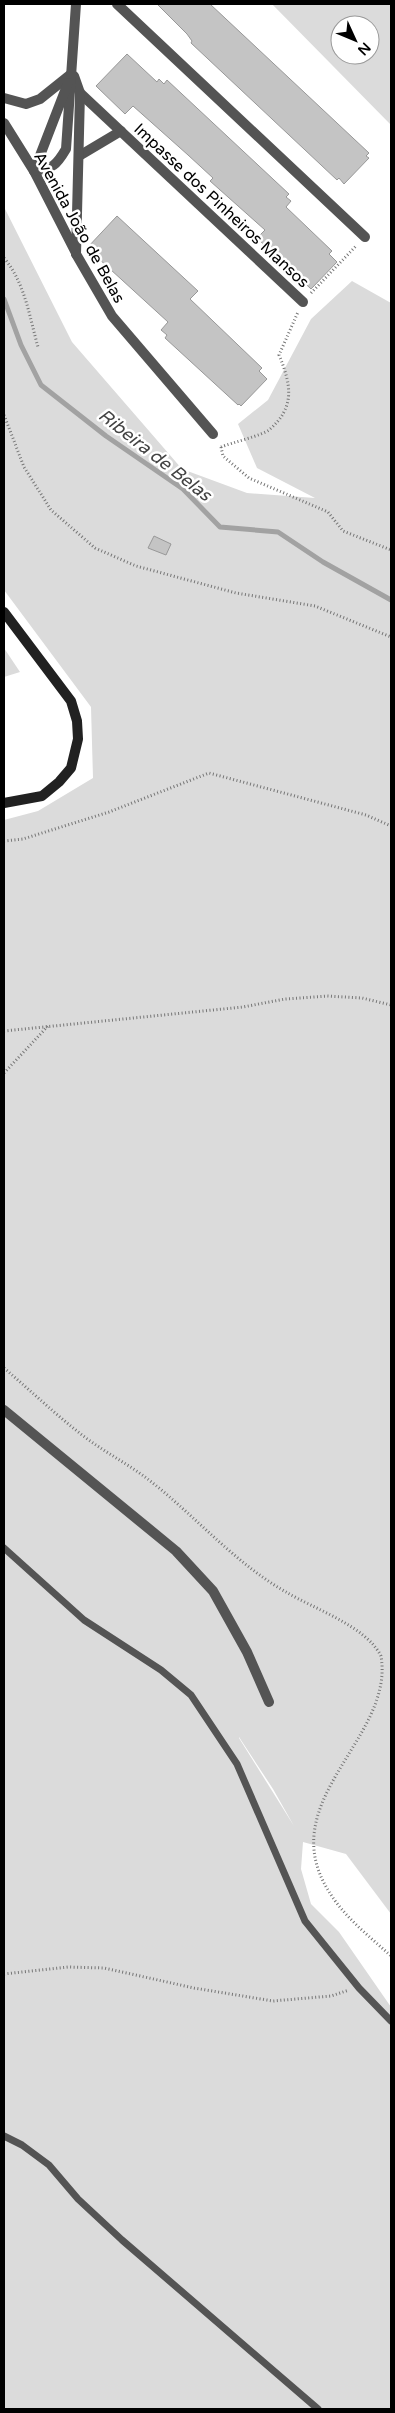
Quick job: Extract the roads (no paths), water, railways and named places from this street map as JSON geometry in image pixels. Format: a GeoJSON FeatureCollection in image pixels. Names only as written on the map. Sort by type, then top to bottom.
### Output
{"type":"FeatureCollection","features":[{"type":"Feature","properties":{"kind":"main road"},"geometry":{"type":"LineString","coordinates":[[4,612],[71,701],[77,721],[78,739],[71,768],[59,782],[42,796],[4,803]]}},
{"type":"Feature","properties":{"kind":"street"},"geometry":{"type":"LineString","coordinates":[[34,171],[50,168],[59,162],[66,149],[76,4]]}},
{"type":"Feature","properties":{"kind":"street"},"geometry":{"type":"LineString","coordinates":[[117,4],[365,238]]}},
{"type":"Feature","properties":{"kind":"street"},"geometry":{"type":"LineString","coordinates":[[72,72],[80,93],[76,254]]}},
{"type":"Feature","properties":{"kind":"street"},"geometry":{"type":"LineString","coordinates":[[4,98],[26,104],[33,102],[54,89],[72,72]]}},
{"type":"Feature","properties":{"kind":"street"},"geometry":{"type":"LineString","coordinates":[[34,171],[72,72]]}},
{"type":"Feature","properties":{"kind":"street","name":"Impasse dos Pinheiros Mansos"},"geometry":{"type":"LineString","coordinates":[[80,93],[303,302]]}},
{"type":"Feature","properties":{"kind":"street","name":"Avenida João de Belas"},"geometry":{"type":"LineString","coordinates":[[4,123],[34,171],[76,254],[112,316],[213,434]]}},
{"type":"Feature","properties":{"kind":"street","name":"Impasse dos Pinheiros Mansos"},"geometry":{"type":"LineString","coordinates":[[79,156],[121,131]]}},
{"type":"Feature","properties":{"kind":"street"},"geometry":{"type":"LineString","coordinates":[[4,1410],[176,1551],[213,1590],[247,1652],[269,1702]]}},
{"type":"Feature","properties":{"kind":"lane"},"geometry":{"type":"LineString","coordinates":[[4,1548],[84,1620],[161,1670],[191,1695],[238,1764],[305,1921],[358,1988],[391,2021]]}},
{"type":"Feature","properties":{"kind":"lane"},"geometry":{"type":"LineString","coordinates":[[4,2136],[22,2145],[49,2165],[78,2199],[122,2240],[318,2409]]}},
{"type":"Feature","properties":{"kind":"waterway","name":"Ribeira de Belas"},"geometry":{"type":"LineString","coordinates":[[4,299],[21,345],[41,385],[106,436],[183,489],[220,527],[278,532],[323,562],[391,600]]}}]}
